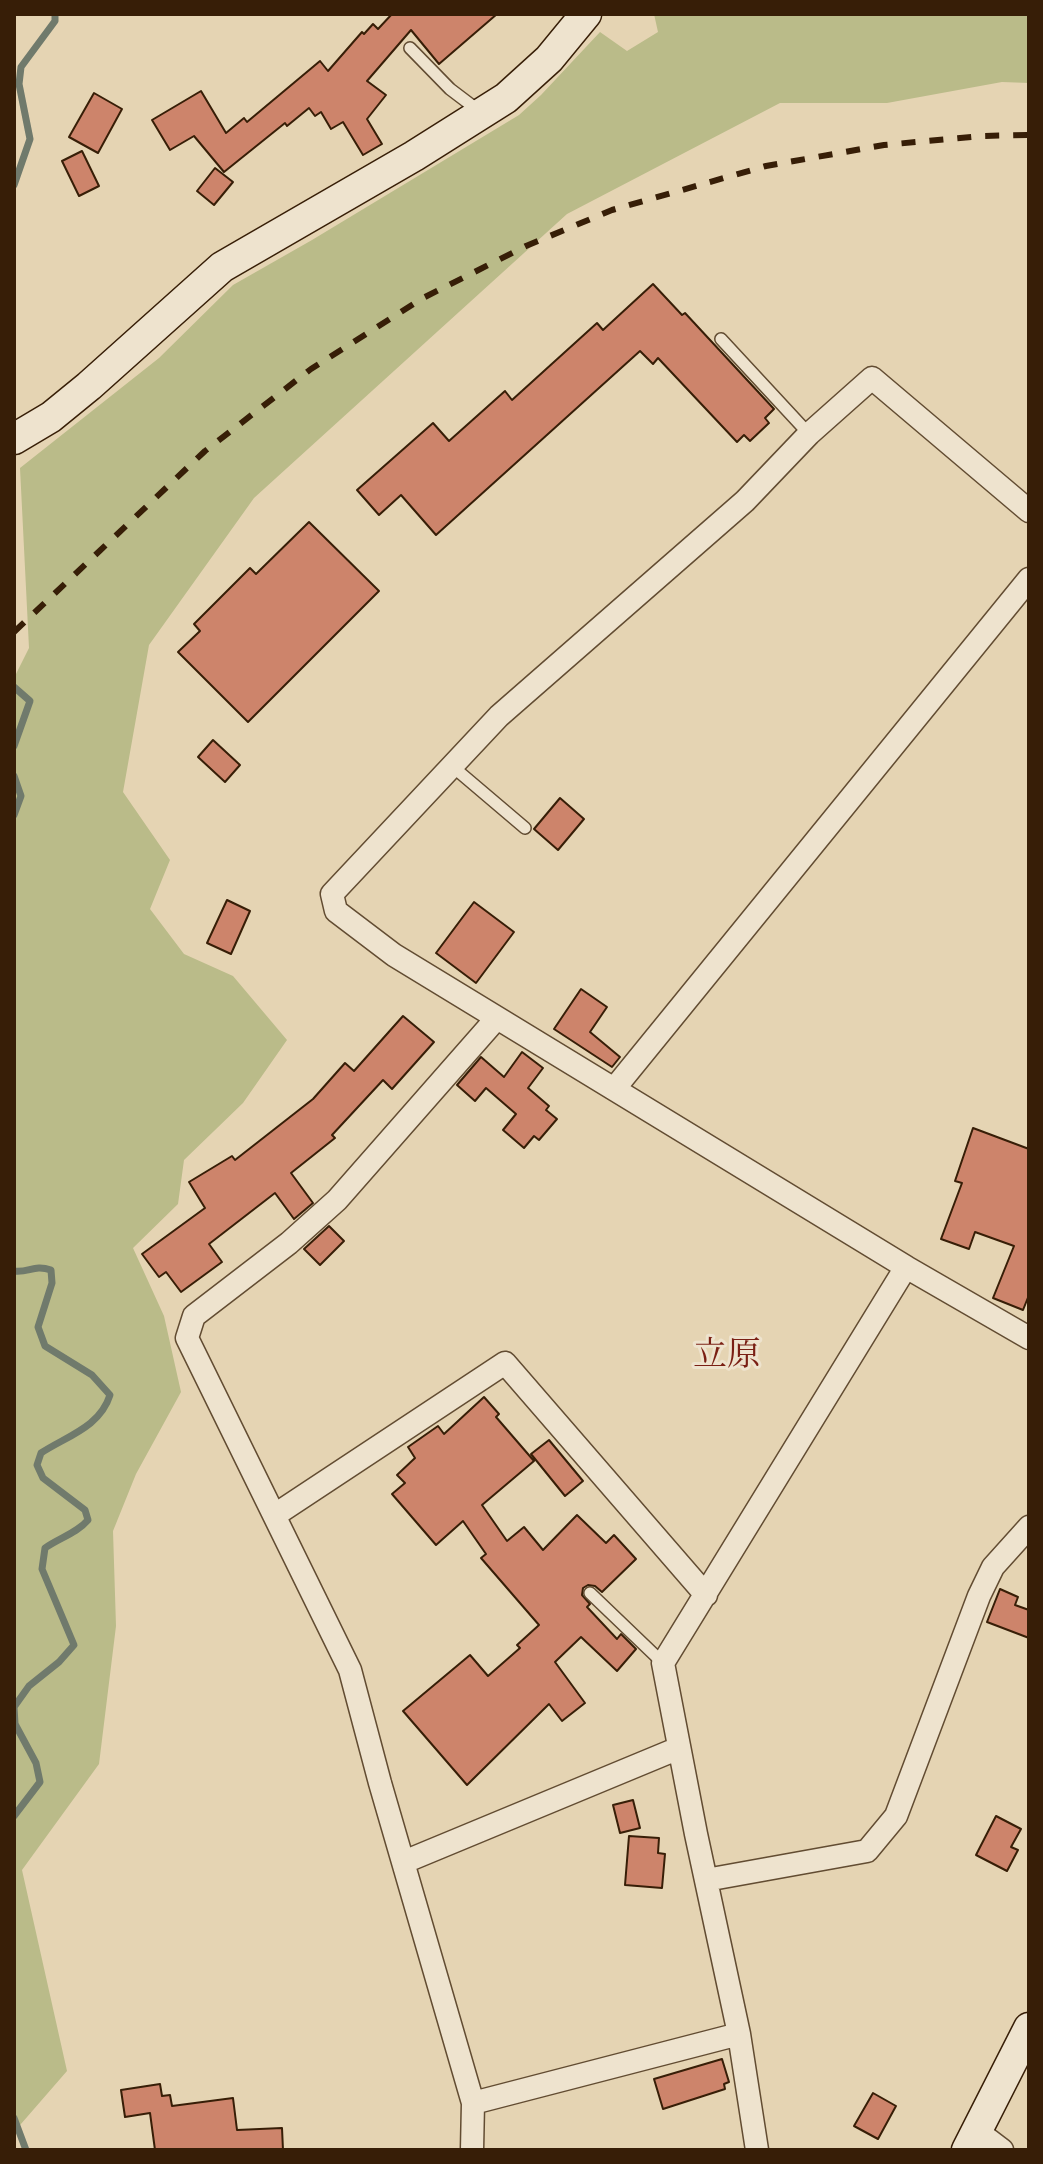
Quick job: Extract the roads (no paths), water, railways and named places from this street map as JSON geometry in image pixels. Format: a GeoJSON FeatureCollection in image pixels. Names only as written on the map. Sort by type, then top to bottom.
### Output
{"type":"FeatureCollection","features":[{"type":"Feature","properties":{"kind":"street"},"geometry":{"type":"LineString","coordinates":[[14,439],[51,417],[79,394],[222,267],[506,98],[549,59],[586,14]]}},
{"type":"Feature","properties":{"kind":"street"},"geometry":{"type":"LineString","coordinates":[[1029,511],[872,378],[809,434],[745,501],[499,716],[332,894],[336,911],[394,955],[906,1267],[1029,1338]]}},
{"type":"Feature","properties":{"kind":"street"},"geometry":{"type":"LineString","coordinates":[[614,1089],[1029,579]]}},
{"type":"Feature","properties":{"kind":"street"},"geometry":{"type":"LineString","coordinates":[[472,2150],[473,2103],[350,1670],[187,1338],[194,1316],[289,1243],[337,1200],[496,1019]]}},
{"type":"Feature","properties":{"kind":"street"},"geometry":{"type":"LineString","coordinates":[[757,2150],[739,2034],[663,1663],[906,1267]]}},
{"type":"Feature","properties":{"kind":"street"},"geometry":{"type":"LineString","coordinates":[[275,1515],[505,1363],[706,1595]]}},
{"type":"Feature","properties":{"kind":"street"},"geometry":{"type":"LineString","coordinates":[[706,1880],[867,1851],[896,1816],[979,1596],[993,1567],[1029,1527]]}},
{"type":"Feature","properties":{"kind":"street"},"geometry":{"type":"LineString","coordinates":[[404,1862],[679,1748]]}},
{"type":"Feature","properties":{"kind":"street"},"geometry":{"type":"LineString","coordinates":[[1002,2150],[972,2141],[1029,2028]]}},
{"type":"Feature","properties":{"kind":"street"},"geometry":{"type":"LineString","coordinates":[[473,2103],[739,2034]]}},
{"type":"Feature","properties":{"kind":"lane"},"geometry":{"type":"LineString","coordinates":[[410,48],[450,89],[483,114]]}},
{"type":"Feature","properties":{"kind":"lane"},"geometry":{"type":"LineString","coordinates":[[721,339],[809,434]]}},
{"type":"Feature","properties":{"kind":"lane"},"geometry":{"type":"LineString","coordinates":[[452,766],[525,828]]}},
{"type":"Feature","properties":{"kind":"lane"},"geometry":{"type":"LineString","coordinates":[[590,1593],[663,1663]]}},
{"type":"Feature","properties":{"kind":"waterway"},"geometry":{"type":"LineString","coordinates":[[14,185],[30,139],[19,84],[21,67],[55,21],[55,14]]}},
{"type":"Feature","properties":{"kind":"waterway"},"geometry":{"type":"LineString","coordinates":[[14,687],[30,701],[14,746]]}},
{"type":"Feature","properties":{"kind":"waterway"},"geometry":{"type":"LineString","coordinates":[[14,776],[21,796],[14,815]]}},
{"type":"Feature","properties":{"kind":"waterway"},"geometry":{"type":"LineString","coordinates":[[14,1271],[51,1270],[52,1283],[38,1327],[45,1346],[92,1375],[110,1395],[91,1423],[41,1453],[37,1465],[43,1478],[85,1510],[88,1520],[45,1548],[42,1569],[74,1645],[59,1662],[29,1686],[14,1707],[15,1724],[36,1763],[40,1782],[14,1816]]}},
{"type":"Feature","properties":{"kind":"waterway"},"geometry":{"type":"LineString","coordinates":[[14,2118],[26,2150]]}},
{"type":"Feature","properties":{"kind":"railway"},"geometry":{"type":"LineString","coordinates":[[14,632],[205,451],[311,369],[423,298],[526,246],[612,210],[766,166],[884,145],[1029,135]]}},
{"type":"Feature","properties":{"kind":"district","name":"立原"},"geometry":{"type":"Point","coordinates":[727,1356]}}]}
